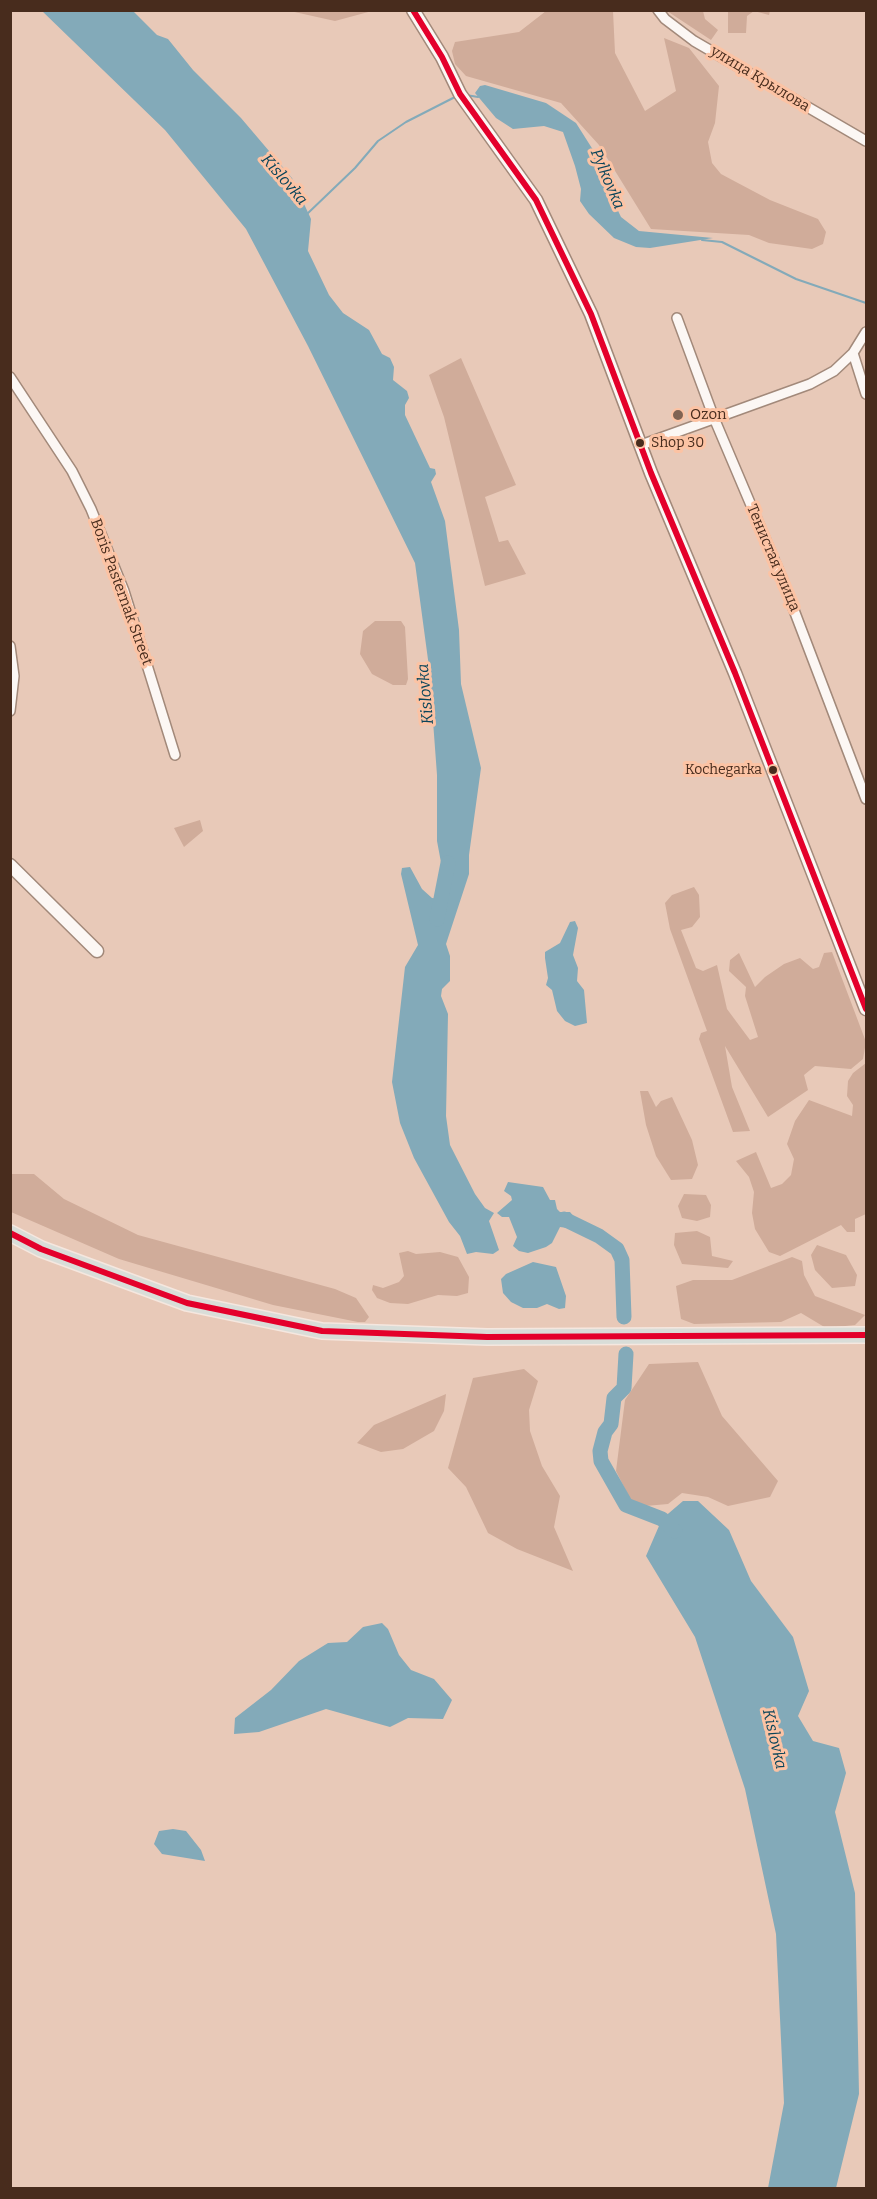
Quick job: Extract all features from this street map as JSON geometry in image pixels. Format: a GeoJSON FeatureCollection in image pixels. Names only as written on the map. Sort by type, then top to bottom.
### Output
{"type":"FeatureCollection","features":[{"type":"Feature","properties":{"kind":"main road"},"geometry":{"type":"LineString","coordinates":[[10,1233],[41,1249],[187,1303],[322,1331],[477,1337],[867,1335]]}},
{"type":"Feature","properties":{"kind":"street","name":"улица Крылова"},"geometry":{"type":"LineString","coordinates":[[658,10],[665,19],[694,40],[867,141]]}},
{"type":"Feature","properties":{"kind":"street"},"geometry":{"type":"LineString","coordinates":[[418,12],[460,94],[536,200],[591,314],[641,445],[735,673],[867,1009]]}},
{"type":"Feature","properties":{"kind":"street","name":"Тенистая улица"},"geometry":{"type":"LineString","coordinates":[[677,318],[714,418],[782,576],[867,799]]}},
{"type":"Feature","properties":{"kind":"street"},"geometry":{"type":"LineString","coordinates":[[641,445],[810,384],[834,371],[853,353],[867,332]]}},
{"type":"Feature","properties":{"kind":"street"},"geometry":{"type":"LineString","coordinates":[[853,353],[867,394]]}},
{"type":"Feature","properties":{"kind":"street","name":"Boris Pasternak Street"},"geometry":{"type":"LineString","coordinates":[[10,377],[49,432],[91,510],[118,575],[175,755]]}},
{"type":"Feature","properties":{"kind":"street"},"geometry":{"type":"LineString","coordinates":[[10,646],[14,676],[10,711]]}},
{"type":"Feature","properties":{"kind":"street"},"geometry":{"type":"LineString","coordinates":[[10,865],[97,951]]}},
{"type":"Feature","properties":{"kind":"shaded area"},"geometry":{"type":"Polygon","coordinates":[[[290,10],[372,11],[335,21],[290,10]]]}},
{"type":"Feature","properties":{"kind":"shaded area"},"geometry":{"type":"Polygon","coordinates":[[[770,10],[769,15],[754,11],[747,16],[746,33],[728,33],[728,11],[770,10]]]}},
{"type":"Feature","properties":{"kind":"shaded area"},"geometry":{"type":"Polygon","coordinates":[[[546,11],[613,11],[615,53],[645,111],[676,91],[664,38],[689,48],[719,86],[715,123],[708,142],[712,163],[721,174],[770,200],[818,219],[826,232],[823,244],[812,249],[769,243],[749,235],[651,229],[599,145],[561,103],[466,76],[455,64],[452,51],[455,42],[519,32],[546,11]]]}},
{"type":"Feature","properties":{"kind":"shaded area"},"geometry":{"type":"Polygon","coordinates":[[[667,11],[703,11],[705,19],[718,30],[711,40],[667,11]]]}},
{"type":"Feature","properties":{"kind":"shaded area"},"geometry":{"type":"Polygon","coordinates":[[[461,358],[516,485],[485,497],[499,542],[508,540],[526,574],[485,586],[444,417],[429,375],[461,358]]]}},
{"type":"Feature","properties":{"kind":"shaded area"},"geometry":{"type":"Polygon","coordinates":[[[375,621],[401,621],[405,627],[408,679],[406,685],[393,685],[372,674],[360,654],[363,631],[375,621]]]}},
{"type":"Feature","properties":{"kind":"shaded area"},"geometry":{"type":"Polygon","coordinates":[[[200,820],[203,831],[184,847],[174,828],[200,820]]]}},
{"type":"Feature","properties":{"kind":"shaded area"},"geometry":{"type":"Polygon","coordinates":[[[694,887],[699,895],[700,917],[692,927],[681,930],[696,968],[703,971],[717,965],[727,1009],[750,1040],[758,1037],[745,996],[746,987],[729,971],[730,960],[739,953],[755,987],[784,964],[800,958],[813,969],[819,967],[824,953],[832,952],[866,1042],[863,1059],[851,1069],[815,1066],[804,1075],[808,1090],[768,1117],[725,1046],[732,1087],[750,1131],[733,1132],[699,1039],[701,1033],[707,1031],[670,929],[665,903],[672,895],[694,887]]]}},
{"type":"Feature","properties":{"kind":"shaded area"},"geometry":{"type":"Polygon","coordinates":[[[866,1063],[866,1214],[855,1219],[855,1232],[847,1232],[841,1225],[780,1256],[769,1252],[755,1229],[752,1213],[754,1192],[749,1177],[736,1161],[756,1152],[771,1188],[782,1184],[791,1175],[794,1159],[787,1144],[795,1121],[809,1100],[852,1116],[853,1105],[847,1096],[848,1081],[853,1073],[866,1063]]]}},
{"type":"Feature","properties":{"kind":"shaded area"},"geometry":{"type":"Polygon","coordinates":[[[640,1091],[648,1091],[656,1107],[661,1101],[672,1097],[692,1140],[698,1165],[692,1179],[671,1180],[656,1156],[646,1125],[640,1091]]]}},
{"type":"Feature","properties":{"kind":"shaded area"},"geometry":{"type":"Polygon","coordinates":[[[11,1174],[34,1174],[64,1199],[138,1235],[335,1289],[356,1298],[369,1317],[365,1322],[358,1322],[273,1305],[119,1259],[11,1212],[11,1174]]]}},
{"type":"Feature","properties":{"kind":"shaded area"},"geometry":{"type":"Polygon","coordinates":[[[684,1194],[706,1195],[711,1205],[710,1217],[697,1221],[682,1218],[678,1206],[684,1194]]]}},
{"type":"Feature","properties":{"kind":"shaded area"},"geometry":{"type":"Polygon","coordinates":[[[697,1231],[710,1237],[712,1256],[733,1261],[728,1268],[682,1264],[674,1245],[675,1233],[697,1231]]]}},
{"type":"Feature","properties":{"kind":"shaded area"},"geometry":{"type":"Polygon","coordinates":[[[817,1245],[846,1255],[857,1275],[855,1286],[832,1288],[815,1270],[811,1255],[817,1245]]]}},
{"type":"Feature","properties":{"kind":"shaded area"},"geometry":{"type":"Polygon","coordinates":[[[408,1251],[416,1254],[440,1252],[458,1257],[469,1277],[468,1293],[457,1296],[438,1295],[408,1304],[390,1303],[377,1298],[372,1290],[373,1285],[383,1288],[399,1282],[404,1276],[399,1253],[408,1251]]]}},
{"type":"Feature","properties":{"kind":"shaded area"},"geometry":{"type":"Polygon","coordinates":[[[792,1257],[802,1261],[804,1275],[815,1296],[865,1315],[855,1325],[826,1328],[801,1313],[781,1322],[694,1324],[681,1319],[676,1286],[693,1280],[732,1280],[792,1257]]]}},
{"type":"Feature","properties":{"kind":"shaded area"},"geometry":{"type":"Polygon","coordinates":[[[698,1362],[722,1416],[778,1481],[770,1497],[728,1506],[708,1497],[682,1493],[668,1504],[634,1507],[616,1471],[625,1400],[649,1364],[698,1362]]]}},
{"type":"Feature","properties":{"kind":"shaded area"},"geometry":{"type":"Polygon","coordinates":[[[524,1369],[538,1381],[529,1410],[530,1431],[542,1466],[560,1496],[554,1527],[573,1571],[517,1549],[488,1533],[466,1487],[448,1468],[473,1378],[524,1369]]]}},
{"type":"Feature","properties":{"kind":"shaded area"},"geometry":{"type":"Polygon","coordinates":[[[446,1394],[444,1411],[434,1431],[403,1449],[381,1452],[357,1443],[374,1425],[446,1394]]]}},
{"type":"Feature","properties":{"kind":"water"},"geometry":{"type":"Polygon","coordinates":[[[42,11],[133,11],[157,35],[168,39],[193,70],[241,118],[292,178],[311,219],[308,251],[329,295],[343,313],[369,330],[382,354],[390,358],[394,367],[393,380],[407,391],[409,398],[405,405],[405,415],[430,468],[435,469],[436,474],[431,482],[445,521],[459,630],[461,684],[481,768],[469,855],[469,874],[446,944],[450,956],[450,981],[442,989],[441,996],[448,1014],[446,1116],[450,1145],[475,1194],[485,1208],[494,1213],[489,1221],[499,1250],[493,1254],[476,1252],[467,1254],[460,1236],[449,1222],[414,1158],[400,1123],[392,1082],[405,967],[418,945],[401,874],[402,868],[410,867],[422,889],[432,898],[448,900],[437,841],[437,775],[429,667],[415,563],[308,346],[246,229],[165,130],[42,11]]]}},
{"type":"Feature","properties":{"kind":"water"},"geometry":{"type":"Polygon","coordinates":[[[485,85],[546,103],[576,123],[595,153],[597,167],[621,217],[639,231],[713,238],[650,248],[636,247],[614,238],[589,214],[580,201],[581,189],[563,132],[544,126],[513,129],[496,118],[475,93],[480,86],[485,85]]]}},
{"type":"Feature","properties":{"kind":"water"},"geometry":{"type":"Polygon","coordinates":[[[575,921],[578,928],[573,955],[578,968],[577,981],[584,990],[587,1023],[575,1026],[565,1021],[557,1011],[552,990],[546,985],[548,978],[545,952],[560,943],[570,922],[575,921]]]}},
{"type":"Feature","properties":{"kind":"water"},"geometry":{"type":"Polygon","coordinates":[[[508,1182],[543,1187],[550,1200],[555,1200],[560,1212],[570,1212],[582,1226],[575,1229],[560,1227],[552,1243],[546,1247],[528,1253],[519,1251],[513,1246],[517,1237],[509,1217],[502,1217],[497,1213],[512,1200],[511,1196],[504,1191],[508,1182]]]}},
{"type":"Feature","properties":{"kind":"water"},"geometry":{"type":"Polygon","coordinates":[[[533,1262],[556,1267],[566,1296],[565,1308],[559,1309],[547,1304],[537,1308],[523,1308],[511,1302],[503,1293],[501,1279],[506,1274],[533,1262]]]}},
{"type":"Feature","properties":{"kind":"water"},"geometry":{"type":"Polygon","coordinates":[[[683,1501],[698,1501],[729,1530],[751,1581],[793,1637],[809,1691],[798,1716],[813,1741],[839,1748],[846,1773],[835,1812],[855,1893],[859,2094],[836,2188],[768,2188],[784,2103],[776,1934],[745,1789],[695,1637],[646,1556],[662,1519],[683,1501]]]}},
{"type":"Feature","properties":{"kind":"water"},"geometry":{"type":"Polygon","coordinates":[[[382,1623],[388,1629],[399,1655],[411,1670],[434,1679],[452,1700],[443,1719],[408,1718],[390,1727],[326,1709],[259,1732],[234,1734],[235,1718],[271,1690],[299,1661],[328,1643],[347,1642],[363,1627],[382,1623]]]}},
{"type":"Feature","properties":{"kind":"water"},"geometry":{"type":"Polygon","coordinates":[[[173,1829],[186,1831],[201,1850],[205,1861],[162,1854],[154,1844],[159,1831],[173,1829]]]}},
{"type":"Feature","properties":{"kind":"waterway","name":"Pylkovka"},"geometry":{"type":"LineString","coordinates":[[466,95],[478,97]]}},
{"type":"Feature","properties":{"kind":"waterway","name":"Pylkovka"},"geometry":{"type":"LineString","coordinates":[[306,215],[355,168],[378,141],[406,122],[455,97]]}},
{"type":"Feature","properties":{"kind":"waterway","name":"Pylkovka"},"geometry":{"type":"LineString","coordinates":[[702,240],[722,242],[796,279],[866,303]]}},
{"type":"Feature","properties":{"kind":"waterway","name":"Kislovka"},"geometry":{"type":"LineString","coordinates":[[437,919],[448,863]]}},
{"type":"Feature","properties":{"kind":"waterway","name":"Kislovka"},"geometry":{"type":"LineString","coordinates":[[564,1219],[599,1236],[617,1249],[622,1260],[624,1317]]}},
{"type":"Feature","properties":{"kind":"waterway","name":"Kislovka"},"geometry":{"type":"LineString","coordinates":[[626,1354],[624,1388],[614,1398],[611,1424],[605,1432],[600,1451],[601,1461],[626,1505],[662,1519],[675,1531]]}},
{"type":"Feature","properties":{"kind":"transit line"},"geometry":{"type":"LineString","coordinates":[[413,10],[442,57],[460,94],[536,200],[591,314],[651,473],[735,673],[866,1009]]}},
{"type":"Feature","properties":{"kind":"transit line"},"geometry":{"type":"LineString","coordinates":[[10,1233],[41,1249],[187,1303],[322,1331],[487,1337],[866,1335]]}},
{"type":"Feature","properties":{"kind":"place","name":"Ozon"},"geometry":{"type":"Point","coordinates":[678,415]}},
{"type":"Feature","properties":{"kind":"place","name":"Shop 30"},"geometry":{"type":"Point","coordinates":[640,443]}},
{"type":"Feature","properties":{"kind":"place","name":"Kochegarka"},"geometry":{"type":"Point","coordinates":[773,770]}}]}
